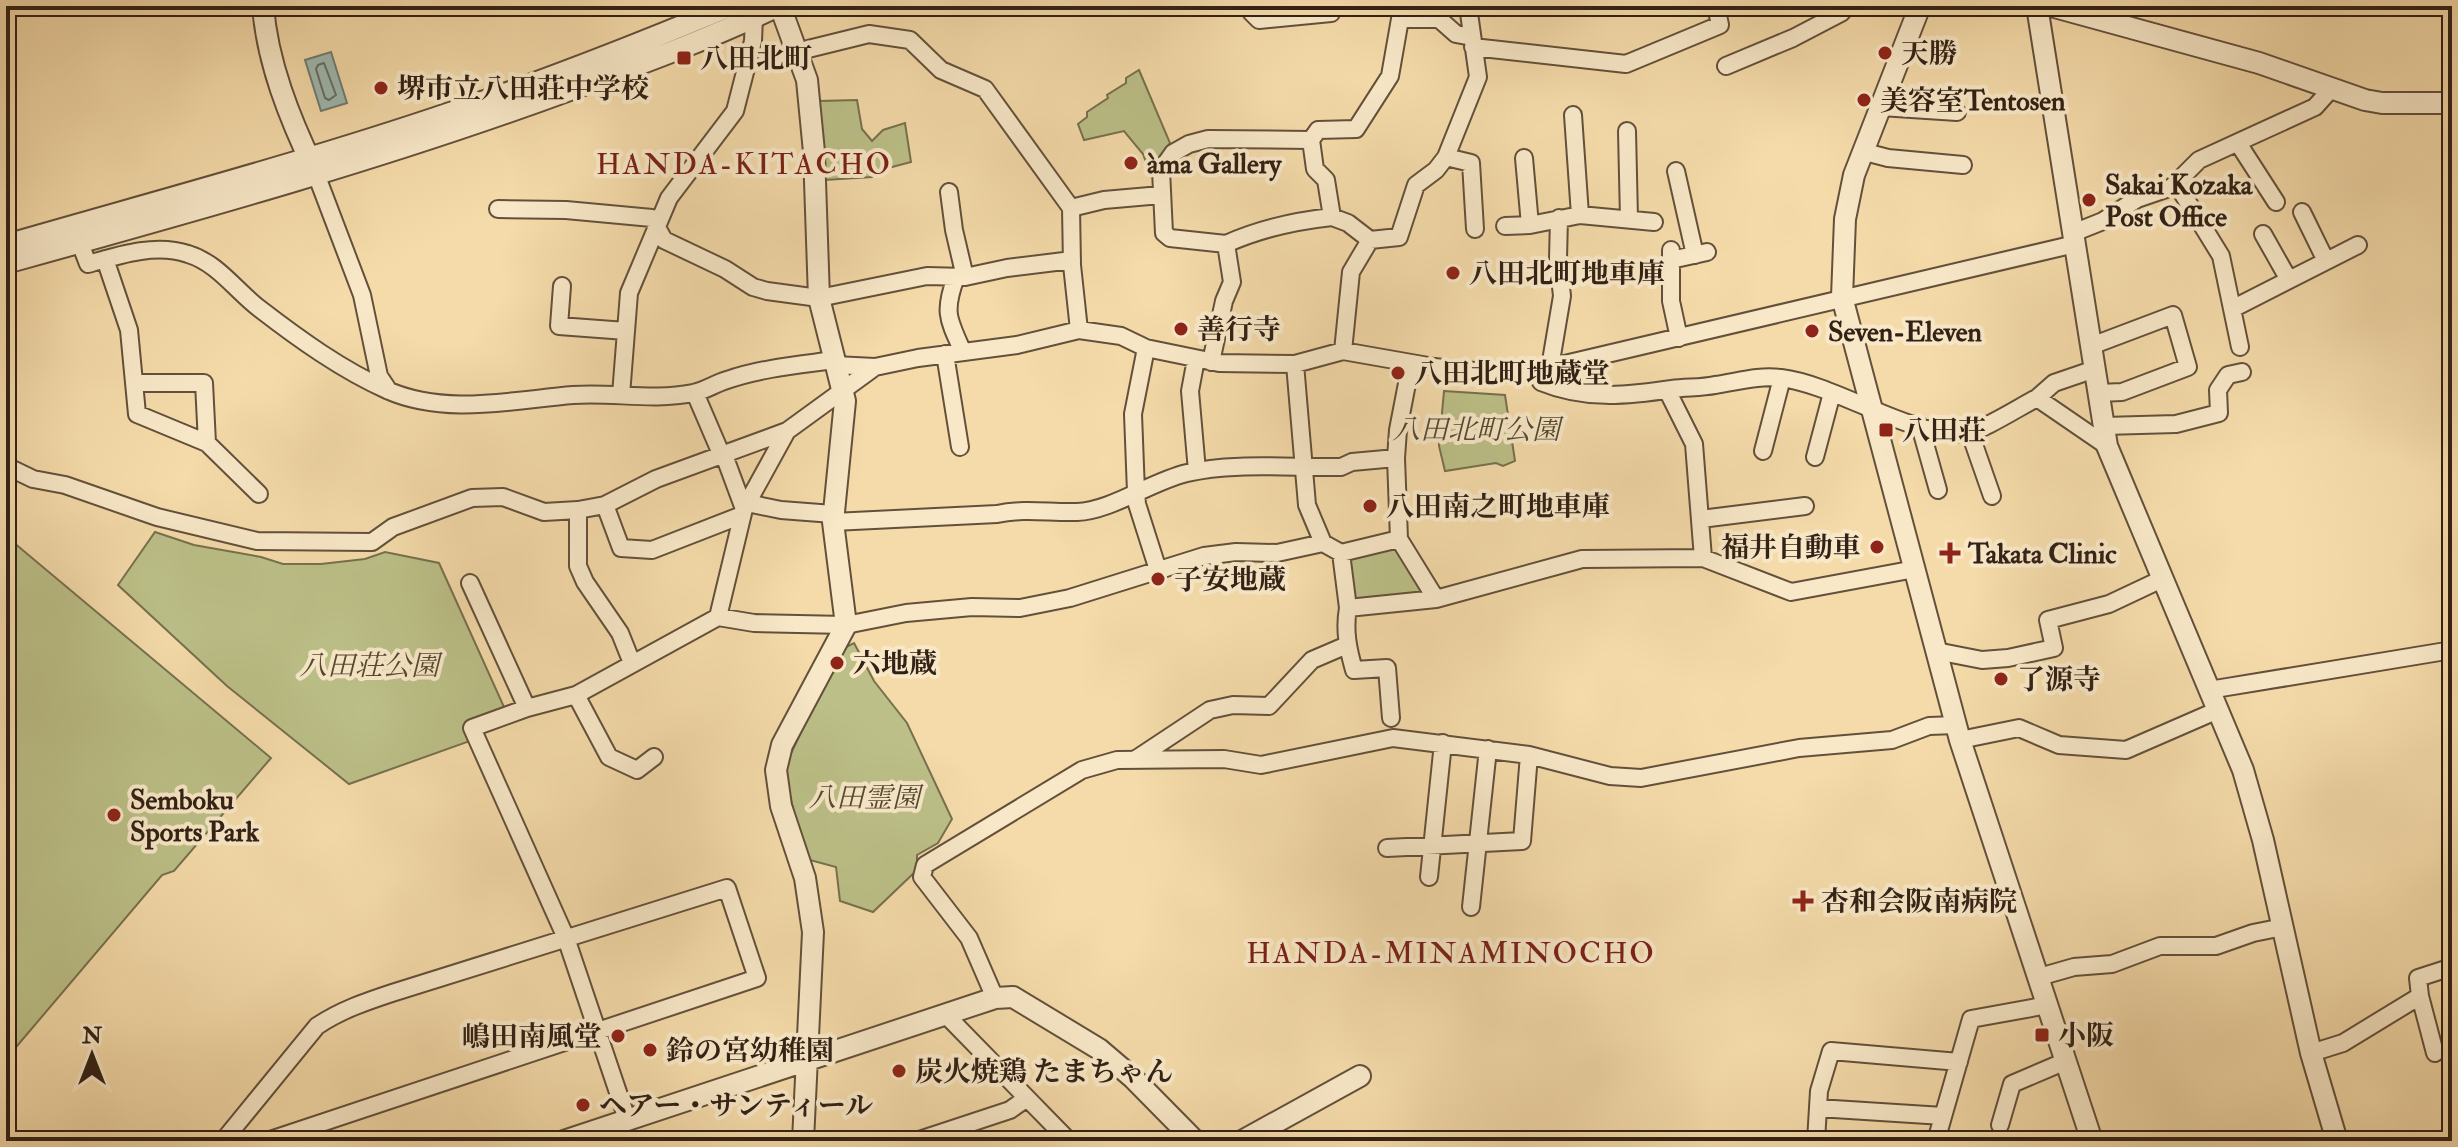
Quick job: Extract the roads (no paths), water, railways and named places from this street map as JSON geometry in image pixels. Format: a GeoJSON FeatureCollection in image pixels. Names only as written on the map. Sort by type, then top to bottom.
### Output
{"type":"FeatureCollection","features":[{"type":"Feature","properties":{"kind":"street"},"geometry":{"type":"LineString","coordinates":[[263,6],[265,31],[275,70],[362,295],[379,376],[389,391]]}},
{"type":"Feature","properties":{"kind":"street"},"geometry":{"type":"LineString","coordinates":[[6,263],[80,243],[312,166],[603,58],[730,6]]}},
{"type":"Feature","properties":{"kind":"street"},"geometry":{"type":"LineString","coordinates":[[6,245],[312,166],[534,103],[779,6],[807,80],[811,107],[819,298],[845,401],[833,518],[846,625],[782,745],[776,770],[781,806],[805,878],[813,932],[803,1141]]}},
{"type":"Feature","properties":{"kind":"street"},"geometry":{"type":"LineString","coordinates":[[1251,6],[1251,12],[1259,20],[1331,13],[1332,6]]}},
{"type":"Feature","properties":{"kind":"street"},"geometry":{"type":"LineString","coordinates":[[1311,140],[1229,138],[1189,144],[1173,153],[1161,170],[1164,233],[1170,238],[1226,244],[1253,232],[1294,221],[1332,217],[1348,223],[1370,240],[1399,237],[1416,185],[1436,170],[1446,157],[1478,77],[1468,6]]}},
{"type":"Feature","properties":{"kind":"street"},"geometry":{"type":"LineString","coordinates":[[1332,217],[1326,180],[1315,169],[1311,140],[1318,130],[1356,129],[1390,76],[1400,19],[1439,19],[1456,34],[1473,42],[1626,64],[1720,25],[1716,6]]}},
{"type":"Feature","properties":{"kind":"street"},"geometry":{"type":"LineString","coordinates":[[1726,66],[1793,38],[1841,13],[1847,6]]}},
{"type":"Feature","properties":{"kind":"street"},"geometry":{"type":"LineString","coordinates":[[1920,6],[1854,175],[1847,209],[1841,270],[1842,297],[1958,732],[2092,1141]]}},
{"type":"Feature","properties":{"kind":"street"},"geometry":{"type":"LineString","coordinates":[[2037,6],[2106,436],[2247,784],[2263,840],[2311,1053],[2337,1141]]}},
{"type":"Feature","properties":{"kind":"street"},"geometry":{"type":"LineString","coordinates":[[2051,6],[2259,63],[2382,103],[2452,103]]}},
{"type":"Feature","properties":{"kind":"street"},"geometry":{"type":"LineString","coordinates":[[621,395],[629,293],[669,198],[735,111],[753,41],[754,17]]}},
{"type":"Feature","properties":{"kind":"street"},"geometry":{"type":"LineString","coordinates":[[796,52],[869,34],[910,40],[941,70],[985,89],[1071,208],[1072,260],[1079,330]]}},
{"type":"Feature","properties":{"kind":"street"},"geometry":{"type":"LineString","coordinates":[[80,243],[88,264],[153,249],[188,253],[212,266],[258,307],[327,357],[389,391],[442,405],[573,395],[651,398],[695,393],[727,380],[772,368],[835,362],[875,367],[1017,345],[1079,330],[1121,336],[1146,348],[1204,360],[1295,364],[1343,351],[1505,374],[1542,369],[1679,338],[2074,238],[2137,199],[2176,183],[2199,160],[2315,107],[2332,88]]}},
{"type":"Feature","properties":{"kind":"street"},"geometry":{"type":"LineString","coordinates":[[1881,107],[1957,112]]}},
{"type":"Feature","properties":{"kind":"street"},"geometry":{"type":"LineString","coordinates":[[1573,115],[1580,215]]}},
{"type":"Feature","properties":{"kind":"street"},"geometry":{"type":"LineString","coordinates":[[1627,131],[1629,219]]}},
{"type":"Feature","properties":{"kind":"street"},"geometry":{"type":"LineString","coordinates":[[2238,143],[2276,202]]}},
{"type":"Feature","properties":{"kind":"street"},"geometry":{"type":"LineString","coordinates":[[1865,152],[1888,158],[1963,165]]}},
{"type":"Feature","properties":{"kind":"street"},"geometry":{"type":"LineString","coordinates":[[1446,157],[1471,163],[1475,229]]}},
{"type":"Feature","properties":{"kind":"street"},"geometry":{"type":"LineString","coordinates":[[1524,158],[1530,225]]}},
{"type":"Feature","properties":{"kind":"street"},"geometry":{"type":"LineString","coordinates":[[1676,171],[1701,253],[1671,255],[1671,301],[1679,338]]}},
{"type":"Feature","properties":{"kind":"street"},"geometry":{"type":"LineString","coordinates":[[2176,183],[2221,256],[2240,347]]}},
{"type":"Feature","properties":{"kind":"street"},"geometry":{"type":"LineString","coordinates":[[949,192],[960,277],[947,301],[949,321],[963,352]]}},
{"type":"Feature","properties":{"kind":"street"},"geometry":{"type":"LineString","coordinates":[[1071,208],[1104,200],[1161,195]]}},
{"type":"Feature","properties":{"kind":"street"},"geometry":{"type":"LineString","coordinates":[[498,209],[566,210],[652,218],[664,240],[725,269],[753,287],[819,298],[927,276],[960,277],[1072,260]]}},
{"type":"Feature","properties":{"kind":"street"},"geometry":{"type":"LineString","coordinates":[[2302,212],[2326,261]]}},
{"type":"Feature","properties":{"kind":"street"},"geometry":{"type":"LineString","coordinates":[[1505,226],[1530,225],[1580,215],[1654,222]]}},
{"type":"Feature","properties":{"kind":"street"},"geometry":{"type":"LineString","coordinates":[[1559,218],[1558,259],[1562,296],[1541,382],[1561,390],[1600,396],[1638,395],[1752,378],[1782,378],[1920,426],[1951,433],[1970,433],[2037,398],[2054,383],[2095,369]]}},
{"type":"Feature","properties":{"kind":"street"},"geometry":{"type":"LineString","coordinates":[[2263,234],[2289,280]]}},
{"type":"Feature","properties":{"kind":"street"},"geometry":{"type":"LineString","coordinates":[[1343,351],[1351,272],[1370,240]]}},
{"type":"Feature","properties":{"kind":"street"},"geometry":{"type":"LineString","coordinates":[[1197,471],[1190,391],[1232,282],[1226,244]]}},
{"type":"Feature","properties":{"kind":"street"},"geometry":{"type":"LineString","coordinates":[[2232,309],[2358,245]]}},
{"type":"Feature","properties":{"kind":"street"},"geometry":{"type":"LineString","coordinates":[[105,259],[129,330],[137,414],[207,443],[259,494]]}},
{"type":"Feature","properties":{"kind":"street"},"geometry":{"type":"LineString","coordinates":[[562,286],[559,326],[626,331]]}},
{"type":"Feature","properties":{"kind":"street"},"geometry":{"type":"LineString","coordinates":[[2091,346],[2173,315],[2188,367],[2122,392],[2099,393]]}},
{"type":"Feature","properties":{"kind":"street"},"geometry":{"type":"LineString","coordinates":[[1146,348],[1133,414],[1136,492],[1158,570]]}},
{"type":"Feature","properties":{"kind":"street"},"geometry":{"type":"LineString","coordinates":[[945,354],[960,447]]}},
{"type":"Feature","properties":{"kind":"street"},"geometry":{"type":"LineString","coordinates":[[1411,363],[1396,458],[1399,539],[1436,599]]}},
{"type":"Feature","properties":{"kind":"street"},"geometry":{"type":"LineString","coordinates":[[1295,364],[1307,505],[1323,543],[1341,553],[1399,539]]}},
{"type":"Feature","properties":{"kind":"street"},"geometry":{"type":"LineString","coordinates":[[6,466],[33,479],[65,485],[157,517],[257,541],[372,542],[393,527],[472,498],[503,497],[544,512],[605,505],[656,479],[787,431],[875,367]]}},
{"type":"Feature","properties":{"kind":"street"},"geometry":{"type":"LineString","coordinates":[[2037,398],[2106,436],[2219,413],[2218,390],[2228,375],[2242,372]]}},
{"type":"Feature","properties":{"kind":"street"},"geometry":{"type":"LineString","coordinates":[[1763,451],[1782,378]]}},
{"type":"Feature","properties":{"kind":"street"},"geometry":{"type":"LineString","coordinates":[[135,383],[204,383],[207,443]]}},
{"type":"Feature","properties":{"kind":"street"},"geometry":{"type":"LineString","coordinates":[[1667,390],[1694,444],[1703,558]]}},
{"type":"Feature","properties":{"kind":"street"},"geometry":{"type":"LineString","coordinates":[[695,393],[744,509]]}},
{"type":"Feature","properties":{"kind":"street"},"geometry":{"type":"LineString","coordinates":[[1815,457],[1832,393]]}},
{"type":"Feature","properties":{"kind":"street"},"geometry":{"type":"LineString","coordinates":[[1920,426],[1938,490]]}},
{"type":"Feature","properties":{"kind":"street"},"geometry":{"type":"LineString","coordinates":[[718,617],[744,509],[787,431]]}},
{"type":"Feature","properties":{"kind":"street"},"geometry":{"type":"LineString","coordinates":[[1970,433],[1992,496]]}},
{"type":"Feature","properties":{"kind":"street"},"geometry":{"type":"LineString","coordinates":[[605,505],[621,548],[652,550],[744,509],[781,510],[833,518],[997,514],[1016,510],[1079,513],[1130,497],[1174,476],[1197,471],[1341,467],[1352,462],[1396,458]]}},
{"type":"Feature","properties":{"kind":"street"},"geometry":{"type":"LineString","coordinates":[[1701,519],[1805,506]]}},
{"type":"Feature","properties":{"kind":"street"},"geometry":{"type":"LineString","coordinates":[[578,510],[578,566],[585,582],[620,633],[632,663]]}},
{"type":"Feature","properties":{"kind":"street"},"geometry":{"type":"LineString","coordinates":[[627,1119],[566,938],[472,728],[527,708],[576,695],[718,617],[754,623],[846,625],[906,613],[972,607],[1020,608],[1070,598],[1204,556],[1236,552],[1277,553],[1323,543]]}},
{"type":"Feature","properties":{"kind":"street"},"geometry":{"type":"LineString","coordinates":[[1341,553],[1348,608],[1347,645],[1354,670],[1387,668],[1391,718]]}},
{"type":"Feature","properties":{"kind":"street"},"geometry":{"type":"LineString","coordinates":[[1348,608],[1436,599],[1582,559],[1703,558],[1791,592],[1915,569]]}},
{"type":"Feature","properties":{"kind":"street"},"geometry":{"type":"LineString","coordinates":[[1936,651],[1982,660],[2054,648],[2048,620],[2109,604],[2162,579]]}},
{"type":"Feature","properties":{"kind":"street"},"geometry":{"type":"LineString","coordinates":[[470,583],[527,708]]}},
{"type":"Feature","properties":{"kind":"street"},"geometry":{"type":"LineString","coordinates":[[1135,760],[1210,710],[1233,705],[1269,706],[1312,660],[1347,645]]}},
{"type":"Feature","properties":{"kind":"street"},"geometry":{"type":"LineString","coordinates":[[2209,690],[2452,650]]}},
{"type":"Feature","properties":{"kind":"street"},"geometry":{"type":"LineString","coordinates":[[576,695],[609,757],[637,770],[654,757]]}},
{"type":"Feature","properties":{"kind":"street"},"geometry":{"type":"LineString","coordinates":[[995,998],[969,938],[922,877],[925,865],[1082,770],[1117,760],[1224,759],[1261,765],[1393,738],[1529,755],[1610,776],[1641,778],[1799,748],[1892,740],[1929,726],[1958,732],[2019,728],[2059,745],[2126,750],[2218,710]]}},
{"type":"Feature","properties":{"kind":"street"},"geometry":{"type":"LineString","coordinates":[[1429,877],[1443,743]]}},
{"type":"Feature","properties":{"kind":"street"},"geometry":{"type":"LineString","coordinates":[[1471,907],[1488,749]]}},
{"type":"Feature","properties":{"kind":"street"},"geometry":{"type":"LineString","coordinates":[[1387,848],[1522,841],[1529,755]]}},
{"type":"Feature","properties":{"kind":"street"},"geometry":{"type":"LineString","coordinates":[[232,1138],[317,1026],[354,1005],[727,888],[757,978],[267,1141]]}},
{"type":"Feature","properties":{"kind":"street"},"geometry":{"type":"LineString","coordinates":[[2039,977],[2074,967],[2112,964],[2160,946],[2216,946],[2253,933],[2283,927]]}},
{"type":"Feature","properties":{"kind":"street"},"geometry":{"type":"LineString","coordinates":[[2435,1053],[2418,978],[2452,967]]}},
{"type":"Feature","properties":{"kind":"street"},"geometry":{"type":"LineString","coordinates":[[2311,1053],[2343,1043],[2420,996]]}},
{"type":"Feature","properties":{"kind":"street"},"geometry":{"type":"LineString","coordinates":[[564,1141],[995,998],[1013,997],[1099,1049],[1133,1078],[1195,1141]]}},
{"type":"Feature","properties":{"kind":"street"},"geometry":{"type":"LineString","coordinates":[[1936,1141],[1971,1019],[2048,1005]]}},
{"type":"Feature","properties":{"kind":"street"},"geometry":{"type":"LineString","coordinates":[[946,1015],[1069,1141]]}},
{"type":"Feature","properties":{"kind":"street"},"geometry":{"type":"LineString","coordinates":[[1816,1141],[1819,1091],[1831,1051],[1959,1062]]}},
{"type":"Feature","properties":{"kind":"street"},"geometry":{"type":"LineString","coordinates":[[2000,1125],[2012,1084],[2066,1061]]}},
{"type":"Feature","properties":{"kind":"street"},"geometry":{"type":"LineString","coordinates":[[1242,1141],[1360,1076]]}},
{"type":"Feature","properties":{"kind":"street"},"geometry":{"type":"LineString","coordinates":[[916,1141],[1010,1110],[1027,1098]]}},
{"type":"Feature","properties":{"kind":"street"},"geometry":{"type":"LineString","coordinates":[[1818,1108],[1943,1116]]}},
{"type":"Feature","properties":{"kind":"water"},"geometry":{"type":"Polygon","coordinates":[[[331,52],[347,103],[321,111],[305,60],[331,52]]]}},
{"type":"Feature","properties":{"kind":"place","name":"天勝"},"geometry":{"type":"Point","coordinates":[1885,53]}},
{"type":"Feature","properties":{"kind":"place","name":"八田北町"},"geometry":{"type":"Point","coordinates":[684,58]}},
{"type":"Feature","properties":{"kind":"place","name":"堺市立八田荘中学校"},"geometry":{"type":"Point","coordinates":[381,88]}},
{"type":"Feature","properties":{"kind":"place","name":"美容室Tentosen"},"geometry":{"type":"Point","coordinates":[1864,100]}},
{"type":"Feature","properties":{"kind":"place","name":"àma Gallery"},"geometry":{"type":"Point","coordinates":[1131,163]}},
{"type":"Feature","properties":{"kind":"place","name":"Sakai Kozaka Post Office"},"geometry":{"type":"Point","coordinates":[2089,200]}},
{"type":"Feature","properties":{"kind":"place","name":"八田北町地車庫"},"geometry":{"type":"Point","coordinates":[1453,273]}},
{"type":"Feature","properties":{"kind":"place","name":"善行寺"},"geometry":{"type":"Point","coordinates":[1181,329]}},
{"type":"Feature","properties":{"kind":"place","name":"Seven-Eleven"},"geometry":{"type":"Point","coordinates":[1812,331]}},
{"type":"Feature","properties":{"kind":"place","name":"八田北町地蔵堂"},"geometry":{"type":"Point","coordinates":[1398,373]}},
{"type":"Feature","properties":{"kind":"place","name":"八田荘"},"geometry":{"type":"Point","coordinates":[1886,430]}},
{"type":"Feature","properties":{"kind":"place","name":"八田南之町地車庫"},"geometry":{"type":"Point","coordinates":[1370,506]}},
{"type":"Feature","properties":{"kind":"place","name":"福井自動車"},"geometry":{"type":"Point","coordinates":[1877,547]}},
{"type":"Feature","properties":{"kind":"place","name":"Takata Clinic"},"geometry":{"type":"Point","coordinates":[1950,553]}},
{"type":"Feature","properties":{"kind":"place","name":"子安地蔵"},"geometry":{"type":"Point","coordinates":[1158,579]}},
{"type":"Feature","properties":{"kind":"place","name":"六地蔵"},"geometry":{"type":"Point","coordinates":[837,663]}},
{"type":"Feature","properties":{"kind":"place","name":"了源寺"},"geometry":{"type":"Point","coordinates":[2001,679]}},
{"type":"Feature","properties":{"kind":"place","name":"Semboku Sports Park"},"geometry":{"type":"Point","coordinates":[114,815]}},
{"type":"Feature","properties":{"kind":"place","name":"杏和会阪南病院"},"geometry":{"type":"Point","coordinates":[1803,901]}},
{"type":"Feature","properties":{"kind":"place","name":"小阪"},"geometry":{"type":"Point","coordinates":[2042,1035]}},
{"type":"Feature","properties":{"kind":"place","name":"嶋田南風堂"},"geometry":{"type":"Point","coordinates":[618,1036]}},
{"type":"Feature","properties":{"kind":"place","name":"鈴の宮幼稚園"},"geometry":{"type":"Point","coordinates":[650,1050]}},
{"type":"Feature","properties":{"kind":"place","name":"炭火焼鶏 たまちゃん"},"geometry":{"type":"Point","coordinates":[899,1071]}},
{"type":"Feature","properties":{"kind":"place","name":"ヘアー・サンティール"},"geometry":{"type":"Point","coordinates":[583,1105]}},
{"type":"Feature","properties":{"kind":"district","name":"HANDA-KITACHO"},"geometry":{"type":"Point","coordinates":[744,164]}},
{"type":"Feature","properties":{"kind":"district","name":"HANDA-MINAMINOCHO"},"geometry":{"type":"Point","coordinates":[1451,953]}},
{"type":"Feature","properties":{"kind":"park label","name":"八田北町公園"},"geometry":{"type":"Point","coordinates":[1476,429]}},
{"type":"Feature","properties":{"kind":"park label","name":"八田荘公園"},"geometry":{"type":"Point","coordinates":[369,665]}},
{"type":"Feature","properties":{"kind":"park label","name":"八田霊園"},"geometry":{"type":"Point","coordinates":[864,797]}}]}
